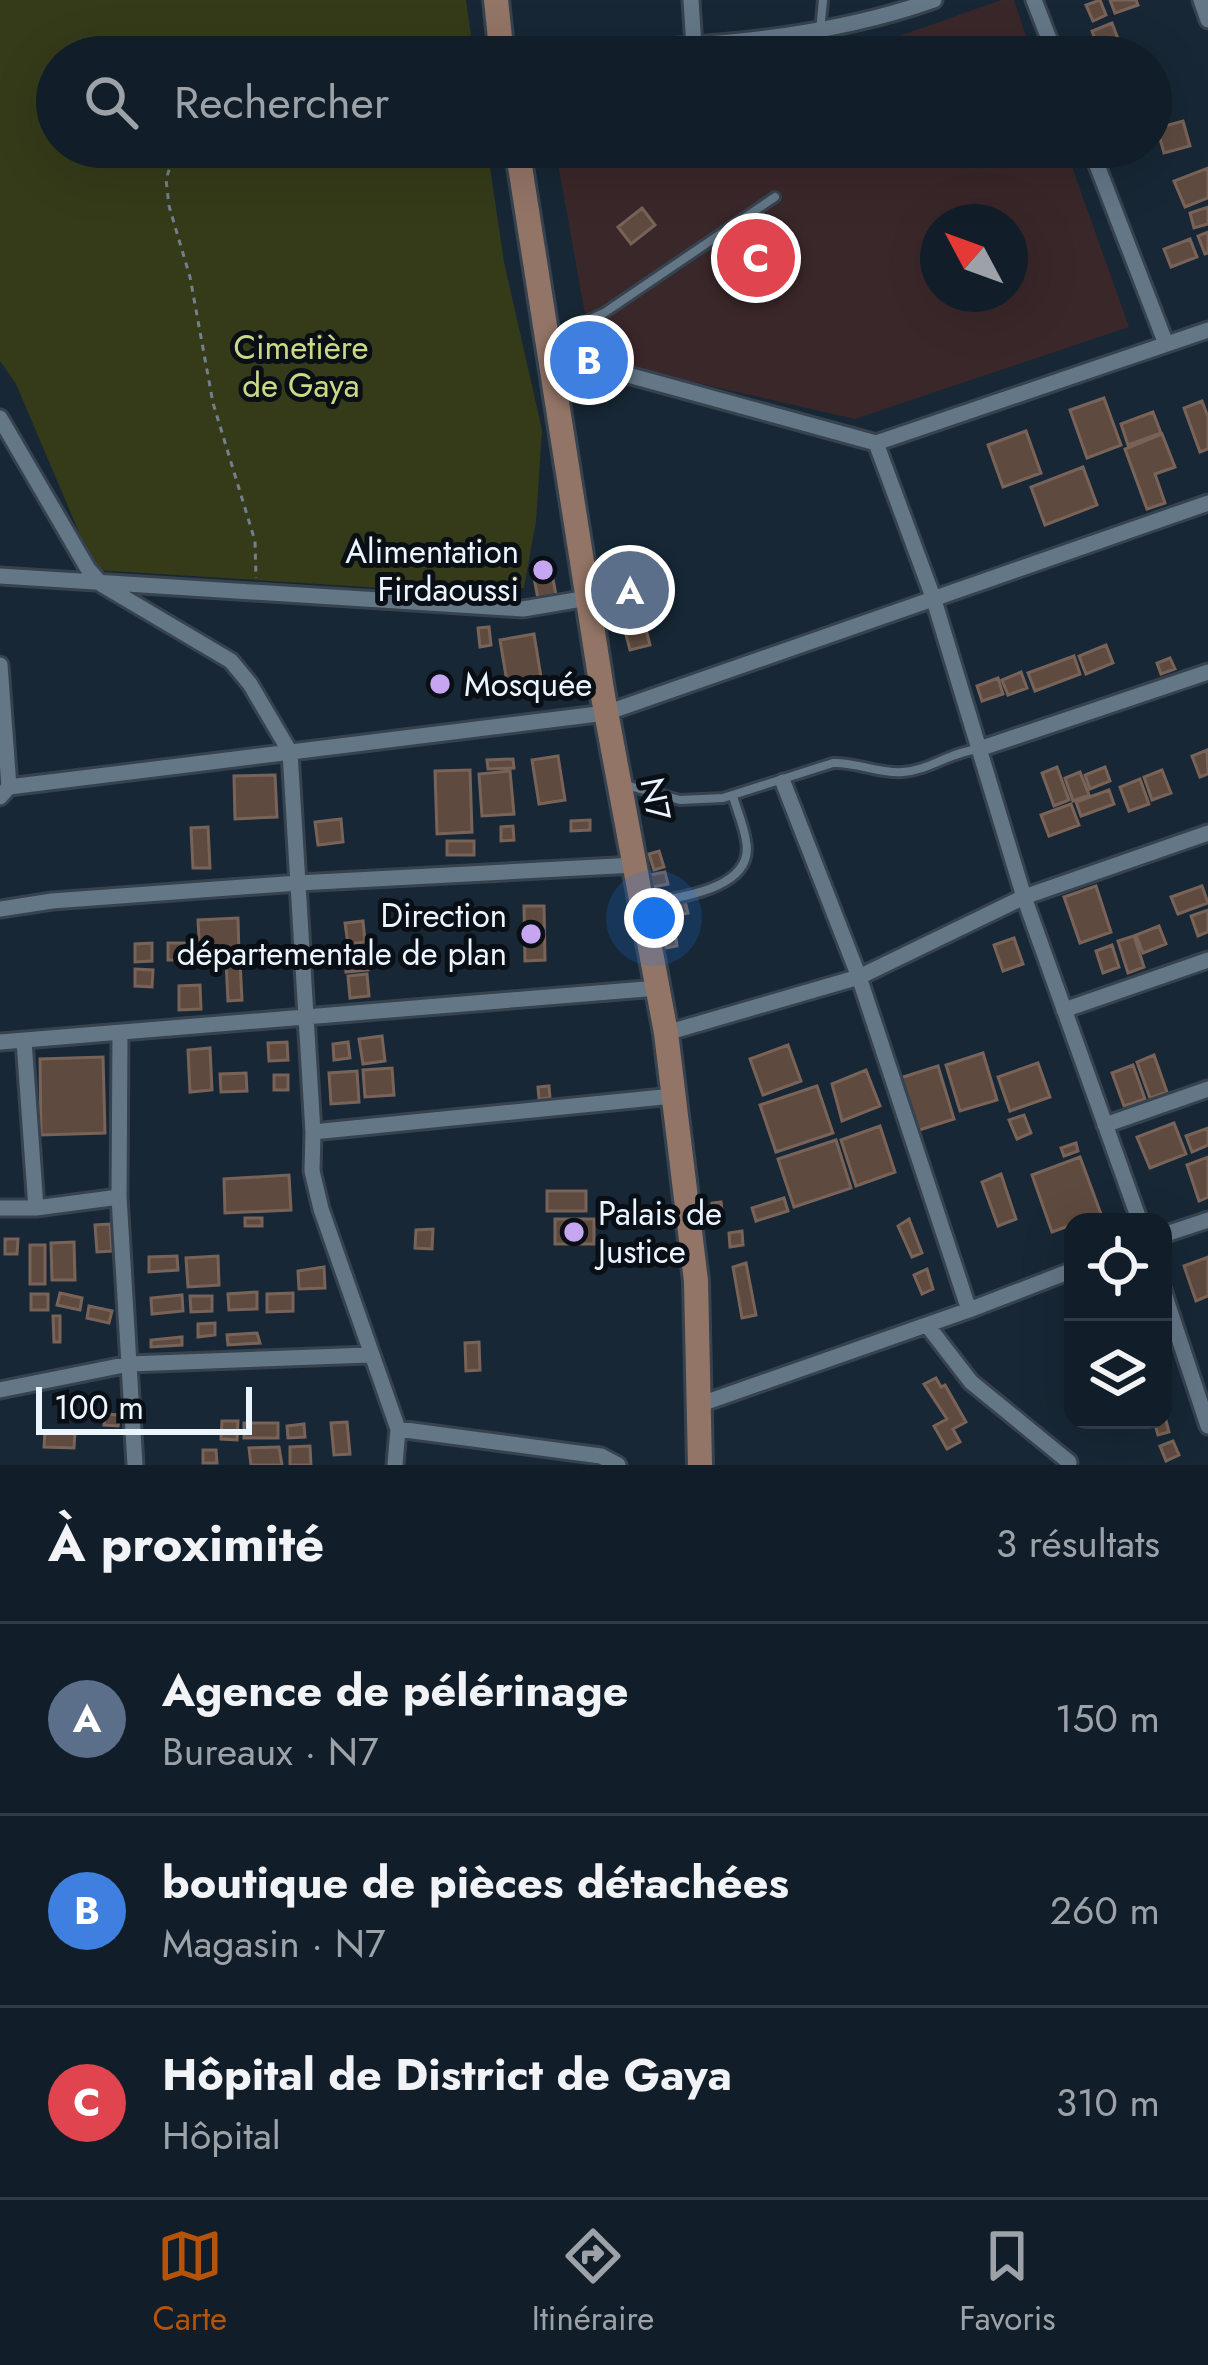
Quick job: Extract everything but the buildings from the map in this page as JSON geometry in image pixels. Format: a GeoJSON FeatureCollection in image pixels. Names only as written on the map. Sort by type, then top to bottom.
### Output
{"type":"FeatureCollection","features":[{"type":"Feature","properties":{"kind":"main road"},"geometry":{"type":"LineString","coordinates":[[496,0],[500,36]]}},
{"type":"Feature","properties":{"kind":"main road","name":"N7"},"geometry":{"type":"LineString","coordinates":[[520,168],[606,713],[667,1034],[696,1281],[700,1465]]}},
{"type":"Feature","properties":{"kind":"street"},"geometry":{"type":"LineString","coordinates":[[692,0],[694,36]]}},
{"type":"Feature","properties":{"kind":"street"},"geometry":{"type":"LineString","coordinates":[[792,36],[819,33],[888,8],[934,0]]}},
{"type":"Feature","properties":{"kind":"street"},"geometry":{"type":"LineString","coordinates":[[1034,0],[1048,36]]}},
{"type":"Feature","properties":{"kind":"street"},"geometry":{"type":"LineString","coordinates":[[1201,0],[1208,20]]}},
{"type":"Feature","properties":{"kind":"street"},"geometry":{"type":"LineString","coordinates":[[1098,168],[1166,344]]}},
{"type":"Feature","properties":{"kind":"street"},"geometry":{"type":"LineString","coordinates":[[554,383],[617,372],[876,443],[1208,330]]}},
{"type":"Feature","properties":{"kind":"street"},"geometry":{"type":"LineString","coordinates":[[0,418],[101,584],[231,661],[290,752],[313,1132],[311,1171],[369,1355],[398,1429],[394,1465]]}},
{"type":"Feature","properties":{"kind":"street"},"geometry":{"type":"LineString","coordinates":[[876,443],[933,597],[1024,897],[1137,1213]]}},
{"type":"Feature","properties":{"kind":"street"},"geometry":{"type":"LineString","coordinates":[[0,665],[5,792],[606,713],[1208,502]]}},
{"type":"Feature","properties":{"kind":"street"},"geometry":{"type":"LineString","coordinates":[[0,576],[523,609],[588,598]]}},
{"type":"Feature","properties":{"kind":"street"},"geometry":{"type":"LineString","coordinates":[[979,749],[1208,672]]}},
{"type":"Feature","properties":{"kind":"street"},"geometry":{"type":"LineString","coordinates":[[783,782],[859,977],[969,1310]]}},
{"type":"Feature","properties":{"kind":"street"},"geometry":{"type":"LineString","coordinates":[[667,1034],[859,977],[1024,897],[1208,833]]}},
{"type":"Feature","properties":{"kind":"street"},"geometry":{"type":"LineString","coordinates":[[0,909],[298,883],[635,866]]}},
{"type":"Feature","properties":{"kind":"street"},"geometry":{"type":"LineString","coordinates":[[1064,1010],[1208,960]]}},
{"type":"Feature","properties":{"kind":"street"},"geometry":{"type":"LineString","coordinates":[[0,1042],[658,988]]}},
{"type":"Feature","properties":{"kind":"street"},"geometry":{"type":"LineString","coordinates":[[120,1033],[119,1197],[135,1465]]}},
{"type":"Feature","properties":{"kind":"street"},"geometry":{"type":"LineString","coordinates":[[24,1041],[36,1208]]}},
{"type":"Feature","properties":{"kind":"street"},"geometry":{"type":"LineString","coordinates":[[1105,1124],[1208,1089]]}},
{"type":"Feature","properties":{"kind":"street"},"geometry":{"type":"LineString","coordinates":[[313,1132],[673,1096]]}},
{"type":"Feature","properties":{"kind":"street"},"geometry":{"type":"LineString","coordinates":[[0,1208],[119,1197]]}},
{"type":"Feature","properties":{"kind":"street"},"geometry":{"type":"LineString","coordinates":[[1172,1232],[1208,1220]]}},
{"type":"Feature","properties":{"kind":"street"},"geometry":{"type":"LineString","coordinates":[[701,1404],[1064,1273]]}},
{"type":"Feature","properties":{"kind":"street"},"geometry":{"type":"LineString","coordinates":[[1172,1317],[1208,1426]]}},
{"type":"Feature","properties":{"kind":"street"},"geometry":{"type":"LineString","coordinates":[[927,1325],[971,1382],[1069,1462]]}},
{"type":"Feature","properties":{"kind":"street"},"geometry":{"type":"LineString","coordinates":[[0,1390],[129,1364],[369,1355]]}},
{"type":"Feature","properties":{"kind":"street"},"geometry":{"type":"LineString","coordinates":[[1190,1370],[1208,1364]]}},
{"type":"Feature","properties":{"kind":"street"},"geometry":{"type":"LineString","coordinates":[[398,1429],[602,1456],[618,1465]]}},
{"type":"Feature","properties":{"kind":"lane"},"geometry":{"type":"LineString","coordinates":[[819,33],[824,0]]}},
{"type":"Feature","properties":{"kind":"lane"},"geometry":{"type":"LineString","coordinates":[[548,339],[604,314],[775,197]]}},
{"type":"Feature","properties":{"kind":"lane"},"geometry":{"type":"LineString","coordinates":[[619,783],[680,800],[733,796],[833,764],[852,762],[902,772],[930,765],[953,752],[979,749]]}},
{"type":"Feature","properties":{"kind":"lane"},"geometry":{"type":"LineString","coordinates":[[642,904],[723,885],[748,846],[733,796]]}},
{"type":"Feature","properties":{"kind":"path"},"geometry":{"type":"LineString","coordinates":[[170,168],[169,206],[194,294],[213,403],[255,541],[255,591]]}},
{"type":"Feature","properties":{"kind":"shaded area"},"geometry":{"type":"Polygon","coordinates":[[[1001,0],[1014,0],[1026,36],[899,36],[1001,0]]]}},
{"type":"Feature","properties":{"kind":"shaded area"},"geometry":{"type":"Polygon","coordinates":[[[559,168],[1072,168],[1129,327],[855,419],[593,359],[559,168]]]}},
{"type":"Feature","properties":{"kind":"green space","name":"Cimetière de Gaya"},"geometry":{"type":"Polygon","coordinates":[[[0,0],[466,0],[471,36],[36,36],[36,168],[490,168],[504,262],[542,430],[536,521],[524,588],[513,589],[512,596],[95,570],[16,384],[0,361],[0,0]]]}},
{"type":"Feature","properties":{"kind":"place","name":"Hôpital de District de Gaya"},"geometry":{"type":"Point","coordinates":[756,258]}},
{"type":"Feature","properties":{"kind":"place","name":"boutique de pièces détachées"},"geometry":{"type":"Point","coordinates":[589,360]}},
{"type":"Feature","properties":{"kind":"place","name":"Alimentation Firdaoussi"},"geometry":{"type":"Point","coordinates":[543,570]}},
{"type":"Feature","properties":{"kind":"place","name":"Agence de pélérinage"},"geometry":{"type":"Point","coordinates":[630,590]}},
{"type":"Feature","properties":{"kind":"place","name":"Mosquée"},"geometry":{"type":"Point","coordinates":[440,684]}},
{"type":"Feature","properties":{"kind":"place","name":"Direction départementale de plan"},"geometry":{"type":"Point","coordinates":[531,934]}},
{"type":"Feature","properties":{"kind":"place","name":"Palais de Justice"},"geometry":{"type":"Point","coordinates":[574,1232]}}]}
